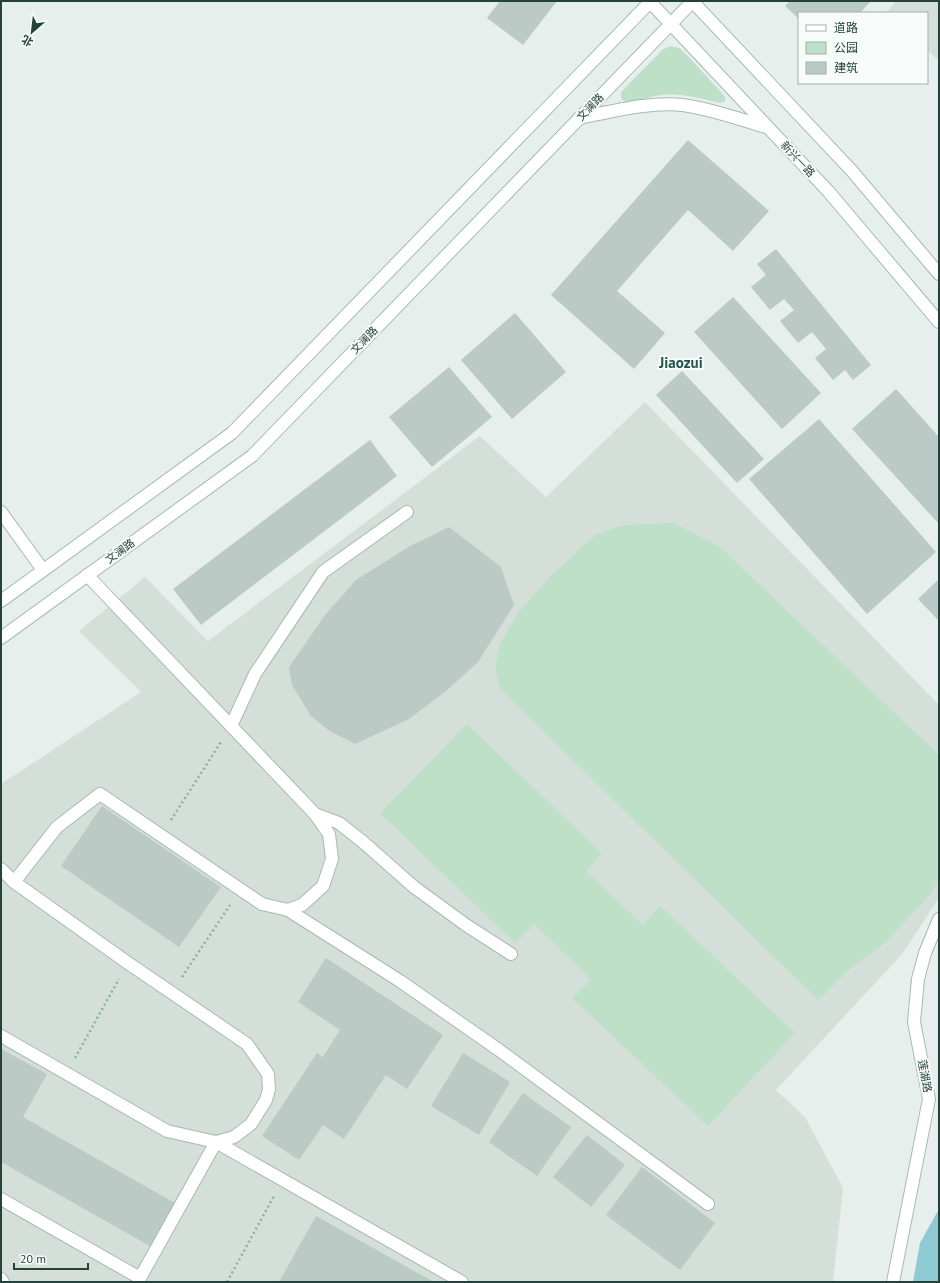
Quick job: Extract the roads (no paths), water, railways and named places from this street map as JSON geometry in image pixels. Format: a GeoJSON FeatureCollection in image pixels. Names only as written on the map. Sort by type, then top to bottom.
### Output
{"type":"FeatureCollection","features":[{"type":"Feature","properties":{"kind":"main road","name":"文澜路"},"geometry":{"type":"LineString","coordinates":[[1,638],[252,456],[692,1]]}},
{"type":"Feature","properties":{"kind":"main road"},"geometry":{"type":"LineString","coordinates":[[692,1],[852,171],[939,274]]}},
{"type":"Feature","properties":{"kind":"main road","name":"新兴一路"},"geometry":{"type":"LineString","coordinates":[[650,2],[828,192],[939,322]]}},
{"type":"Feature","properties":{"kind":"main road"},"geometry":{"type":"LineString","coordinates":[[1,601],[232,433],[650,2]]}},
{"type":"Feature","properties":{"kind":"main road"},"geometry":{"type":"LineString","coordinates":[[579,118],[638,107],[682,105],[767,127]]}},
{"type":"Feature","properties":{"kind":"main road"},"geometry":{"type":"LineString","coordinates":[[1,512],[43,570]]}},
{"type":"Feature","properties":{"kind":"main road"},"geometry":{"type":"LineString","coordinates":[[231,726],[255,674],[323,572],[407,512]]}},
{"type":"Feature","properties":{"kind":"main road"},"geometry":{"type":"LineString","coordinates":[[87,576],[315,814],[329,834],[332,858],[323,886],[302,905],[288,910]]}},
{"type":"Feature","properties":{"kind":"main road"},"geometry":{"type":"LineString","coordinates":[[14,882],[57,827],[100,794],[262,904],[288,910],[400,981],[499,1050],[708,1204]]}},
{"type":"Feature","properties":{"kind":"main road"},"geometry":{"type":"LineString","coordinates":[[315,814],[339,823],[414,887],[466,925],[511,954]]}},
{"type":"Feature","properties":{"kind":"main road"},"geometry":{"type":"LineString","coordinates":[[1,869],[14,882],[247,1044],[268,1074],[266,1100],[251,1124],[234,1138],[216,1142],[140,1278],[1,1199]]}},
{"type":"Feature","properties":{"kind":"main road","name":"莲湖路"},"geometry":{"type":"LineString","coordinates":[[892,1282],[930,1099],[914,1022],[918,979],[925,953],[939,919]]}},
{"type":"Feature","properties":{"kind":"main road"},"geometry":{"type":"LineString","coordinates":[[1,1036],[167,1131],[216,1142],[462,1282]]}},
{"type":"Feature","properties":{"kind":"water"},"geometry":{"type":"Polygon","coordinates":[[[939,1209],[939,1282],[913,1282],[920,1243],[939,1209]]]}},
{"type":"Feature","properties":{"kind":"district","name":"Jiaozui"},"geometry":{"type":"Point","coordinates":[681,362]}}]}
